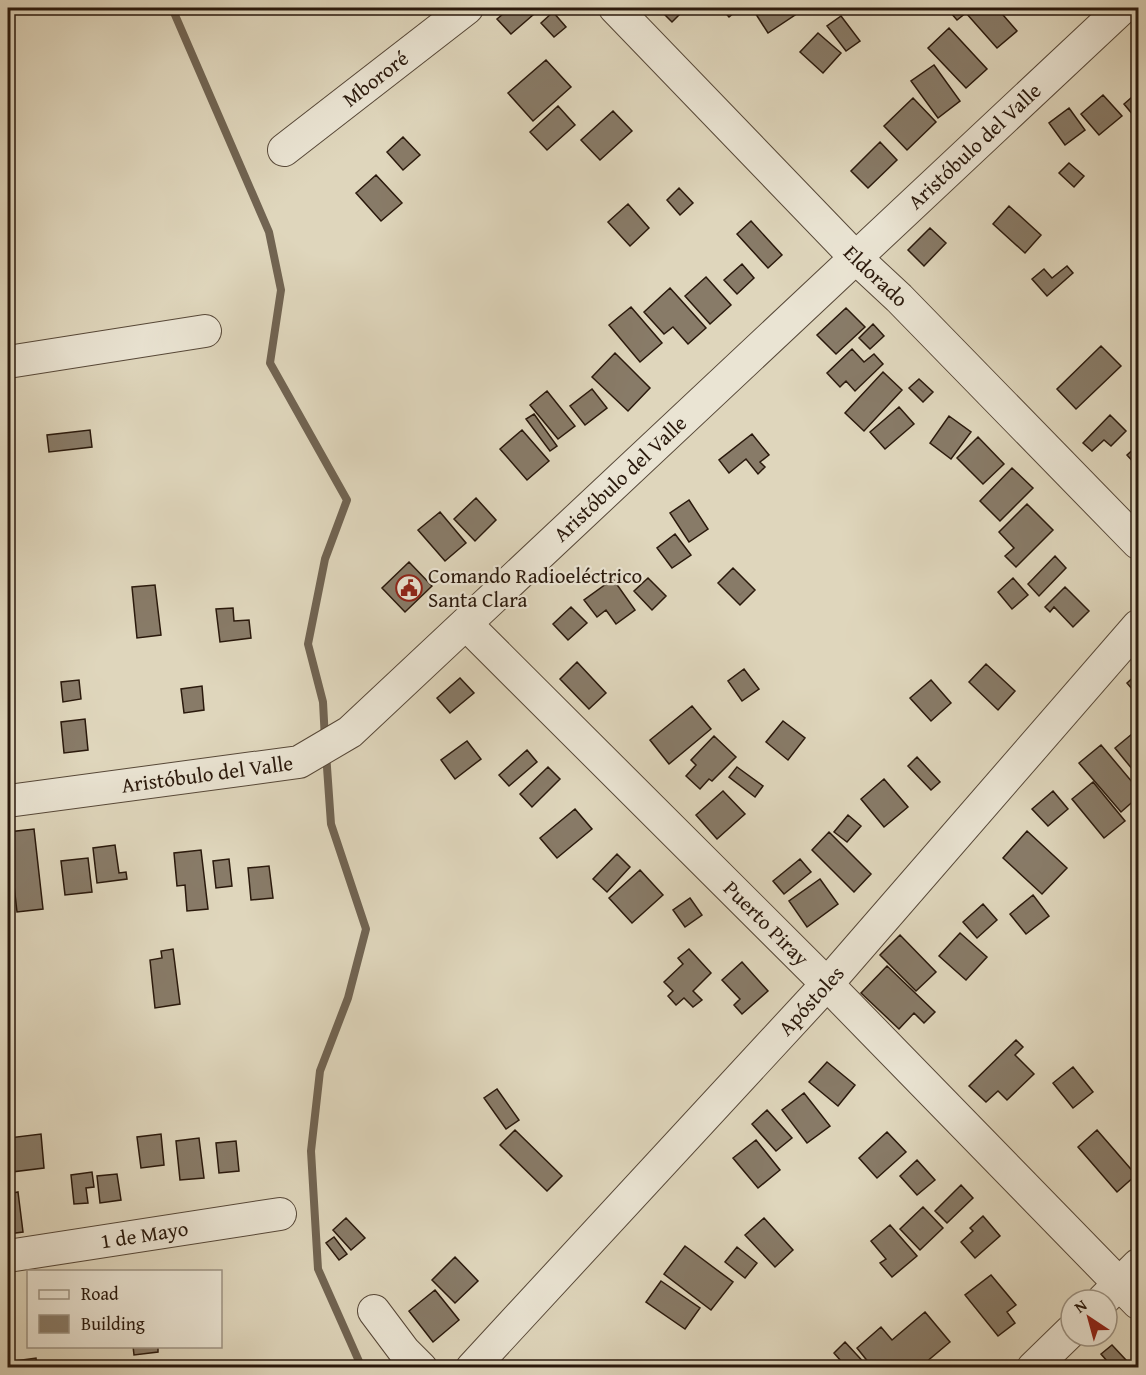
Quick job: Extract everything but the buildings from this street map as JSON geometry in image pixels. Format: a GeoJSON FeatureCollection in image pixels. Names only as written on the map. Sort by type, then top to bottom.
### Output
{"type":"FeatureCollection","features":[{"type":"Feature","properties":{"kind":"street","name":"Mbororé"},"geometry":{"type":"LineString","coordinates":[[284,150],[467,8]]}},
{"type":"Feature","properties":{"kind":"street","name":"Eldorado"},"geometry":{"type":"LineString","coordinates":[[615,8],[856,258],[899,298],[1138,543]]}},
{"type":"Feature","properties":{"kind":"street","name":"Aristóbulo del Valle"},"geometry":{"type":"LineString","coordinates":[[8,801],[299,762],[350,732],[1122,8]]}},
{"type":"Feature","properties":{"kind":"street"},"geometry":{"type":"LineString","coordinates":[[8,362],[205,331]]}},
{"type":"Feature","properties":{"kind":"street","name":"Puerto Piray"},"geometry":{"type":"LineString","coordinates":[[466,624],[827,984],[1125,1288]]}},
{"type":"Feature","properties":{"kind":"street","name":"Apóstoles"},"geometry":{"type":"LineString","coordinates":[[472,1368],[827,984],[1138,626]]}},
{"type":"Feature","properties":{"kind":"street","name":"1 de Mayo"},"geometry":{"type":"LineString","coordinates":[[8,1256],[280,1214]]}},
{"type":"Feature","properties":{"kind":"street"},"geometry":{"type":"LineString","coordinates":[[374,1311],[404,1351],[421,1368]]}},
{"type":"Feature","properties":{"kind":"street"},"geometry":{"type":"LineString","coordinates":[[1034,1368],[1059,1343]]}},
{"type":"Feature","properties":{"kind":"waterway"},"geometry":{"type":"LineString","coordinates":[[172,8],[269,232],[281,290],[270,363],[347,500],[325,559],[308,644],[323,702],[325,740]]}},
{"type":"Feature","properties":{"kind":"waterway"},"geometry":{"type":"LineString","coordinates":[[326,753],[331,824],[366,929],[348,998],[320,1071],[311,1151],[318,1269],[362,1368]]}},
{"type":"Feature","properties":{"kind":"place","name":"Comando Radioeléctrico Santa Clara"},"geometry":{"type":"Point","coordinates":[409,588]}}]}
